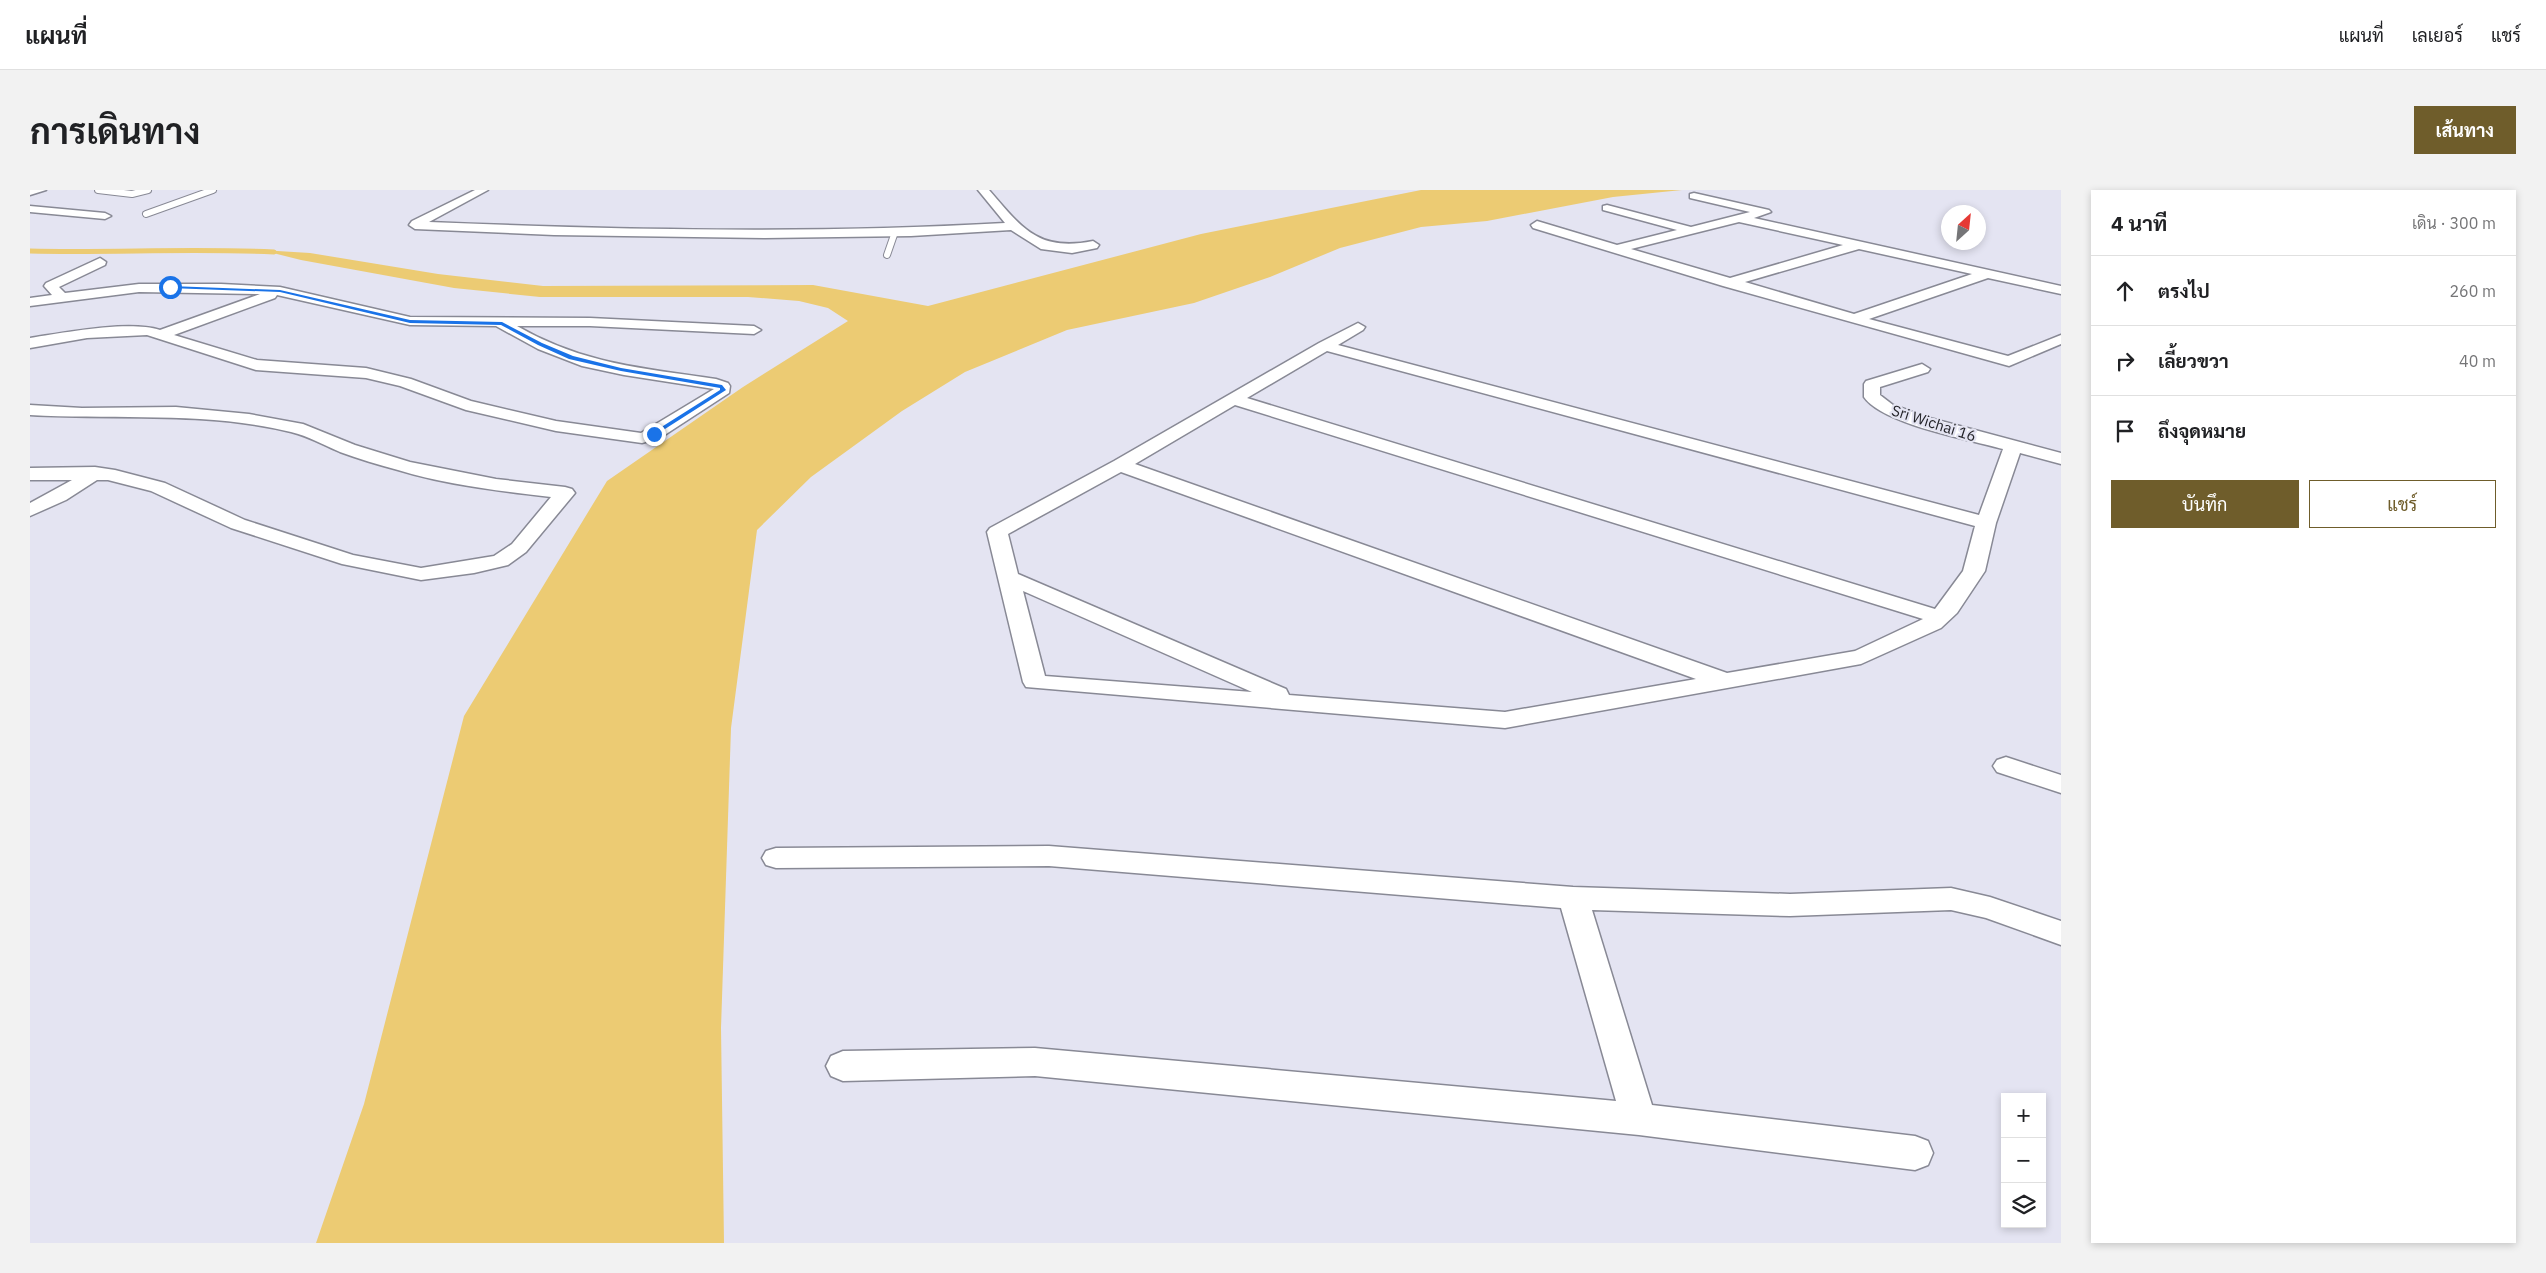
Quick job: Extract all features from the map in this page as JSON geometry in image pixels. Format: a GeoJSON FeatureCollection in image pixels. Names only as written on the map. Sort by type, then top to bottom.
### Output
{"type":"FeatureCollection","features":[{"type":"Feature","properties":{"kind":"street"},"geometry":{"type":"LineString","coordinates":[[30,192],[41,190]]}},
{"type":"Feature","properties":{"kind":"street"},"geometry":{"type":"LineString","coordinates":[[483,190],[415,225],[664,234],[895,232],[1014,226]]}},
{"type":"Feature","properties":{"kind":"street"},"geometry":{"type":"LineString","coordinates":[[983,190],[1014,226],[1046,246],[1072,249],[1093,245]]}},
{"type":"Feature","properties":{"kind":"street"},"geometry":{"type":"LineString","coordinates":[[1616,249],[1765,212],[1694,196]]}},
{"type":"Feature","properties":{"kind":"street"},"geometry":{"type":"LineString","coordinates":[[1608,208],[1692,231]]}},
{"type":"Feature","properties":{"kind":"street"},"geometry":{"type":"LineString","coordinates":[[30,209],[105,216]]}},
{"type":"Feature","properties":{"kind":"street"},"geometry":{"type":"LineString","coordinates":[[1741,219],[2061,290]]}},
{"type":"Feature","properties":{"kind":"street"},"geometry":{"type":"LineString","coordinates":[[1537,225],[1854,320],[2009,361],[2061,339]]}},
{"type":"Feature","properties":{"kind":"street"},"geometry":{"type":"LineString","coordinates":[[1728,283],[1858,245]]}},
{"type":"Feature","properties":{"kind":"street"},"geometry":{"type":"LineString","coordinates":[[61,297],[50,286],[100,262]]}},
{"type":"Feature","properties":{"kind":"street"},"geometry":{"type":"LineString","coordinates":[[1854,320],[1986,274]]}},
{"type":"Feature","properties":{"kind":"street"},"geometry":{"type":"LineString","coordinates":[[30,302],[139,288],[221,288],[280,291],[410,321],[590,322],[754,330]]}},
{"type":"Feature","properties":{"kind":"street"},"geometry":{"type":"LineString","coordinates":[[162,334],[280,291]]}},
{"type":"Feature","properties":{"kind":"street"},"geometry":{"type":"LineString","coordinates":[[30,343],[87,334],[148,331],[256,365],[366,373],[404,382],[466,406],[556,426],[642,438],[654,434],[723,390],[722,386],[716,384],[621,370],[571,358],[540,344],[502,323]]}},
{"type":"Feature","properties":{"kind":"street"},"geometry":{"type":"LineString","coordinates":[[1358,327],[1120,465],[997,532],[1035,682],[1505,720],[1861,657],[1933,623],[1949,608],[1974,571],[1986,523],[2013,447]]}},
{"type":"Feature","properties":{"kind":"street"},"geometry":{"type":"LineString","coordinates":[[1324,346],[1986,523]]}},
{"type":"Feature","properties":{"kind":"street","name":"Sri Wichai 16"},"geometry":{"type":"LineString","coordinates":[[1922,369],[1872,384],[1872,396],[1887,409],[2013,447],[2061,459]]}},
{"type":"Feature","properties":{"kind":"street"},"geometry":{"type":"LineString","coordinates":[[1232,399],[1940,617]]}},
{"type":"Feature","properties":{"kind":"street"},"geometry":{"type":"LineString","coordinates":[[30,410],[82,413],[176,412],[249,419],[297,428],[349,449],[406,468],[496,485],[565,493],[519,548],[501,561],[474,568],[421,574],[348,560],[238,524],[158,487],[108,474],[30,474]]}},
{"type":"Feature","properties":{"kind":"street"},"geometry":{"type":"LineString","coordinates":[[1120,465],[1727,682]]}},
{"type":"Feature","properties":{"kind":"street"},"geometry":{"type":"LineString","coordinates":[[30,510],[59,496],[95,473]]}},
{"type":"Feature","properties":{"kind":"street"},"geometry":{"type":"LineString","coordinates":[[1008,578],[1296,702]]}},
{"type":"Feature","properties":{"kind":"street"},"geometry":{"type":"LineString","coordinates":[[2006,766],[2061,784]]}},
{"type":"Feature","properties":{"kind":"street"},"geometry":{"type":"LineString","coordinates":[[776,858],[1049,856],[1378,884],[1573,898],[1790,905],[1951,899],[1990,908],[2061,933]]}},
{"type":"Feature","properties":{"kind":"street"},"geometry":{"type":"LineString","coordinates":[[1573,898],[1639,1119]]}},
{"type":"Feature","properties":{"kind":"street"},"geometry":{"type":"LineString","coordinates":[[843,1066],[1035,1062],[1639,1119],[1915,1153]]}},
{"type":"Feature","properties":{"kind":"lane"},"geometry":{"type":"LineString","coordinates":[[98,190],[132,194],[148,190]]}},
{"type":"Feature","properties":{"kind":"lane"},"geometry":{"type":"LineString","coordinates":[[146,214],[213,190]]}},
{"type":"Feature","properties":{"kind":"lane"},"geometry":{"type":"LineString","coordinates":[[887,255],[895,232]]}},
{"type":"Feature","properties":{"kind":"shaded area"},"geometry":{"type":"Polygon","coordinates":[[[1421,190],[1682,190],[1613,197],[1487,221],[1421,227],[1340,248],[1270,277],[1194,303],[1067,330],[965,372],[902,411],[811,477],[757,530],[731,728],[721,1028],[724,1243],[316,1243],[364,1104],[464,716],[607,481],[743,387],[848,321],[828,308],[799,301],[748,297],[540,297],[454,288],[301,260],[261,250],[310,253],[438,274],[543,286],[813,285],[928,306],[1201,234],[1421,190]]]}},
{"type":"Feature","properties":{"kind":"waterway"},"geometry":{"type":"LineString","coordinates":[[30,251],[213,250],[274,252]]}},
{"type":"Feature","properties":{"kind":"route"},"geometry":{"type":"LineString","coordinates":[[170,287],[280,291],[410,321],[502,323],[520,334],[571,358],[621,370],[722,386],[723,390],[654,434]]}}]}
